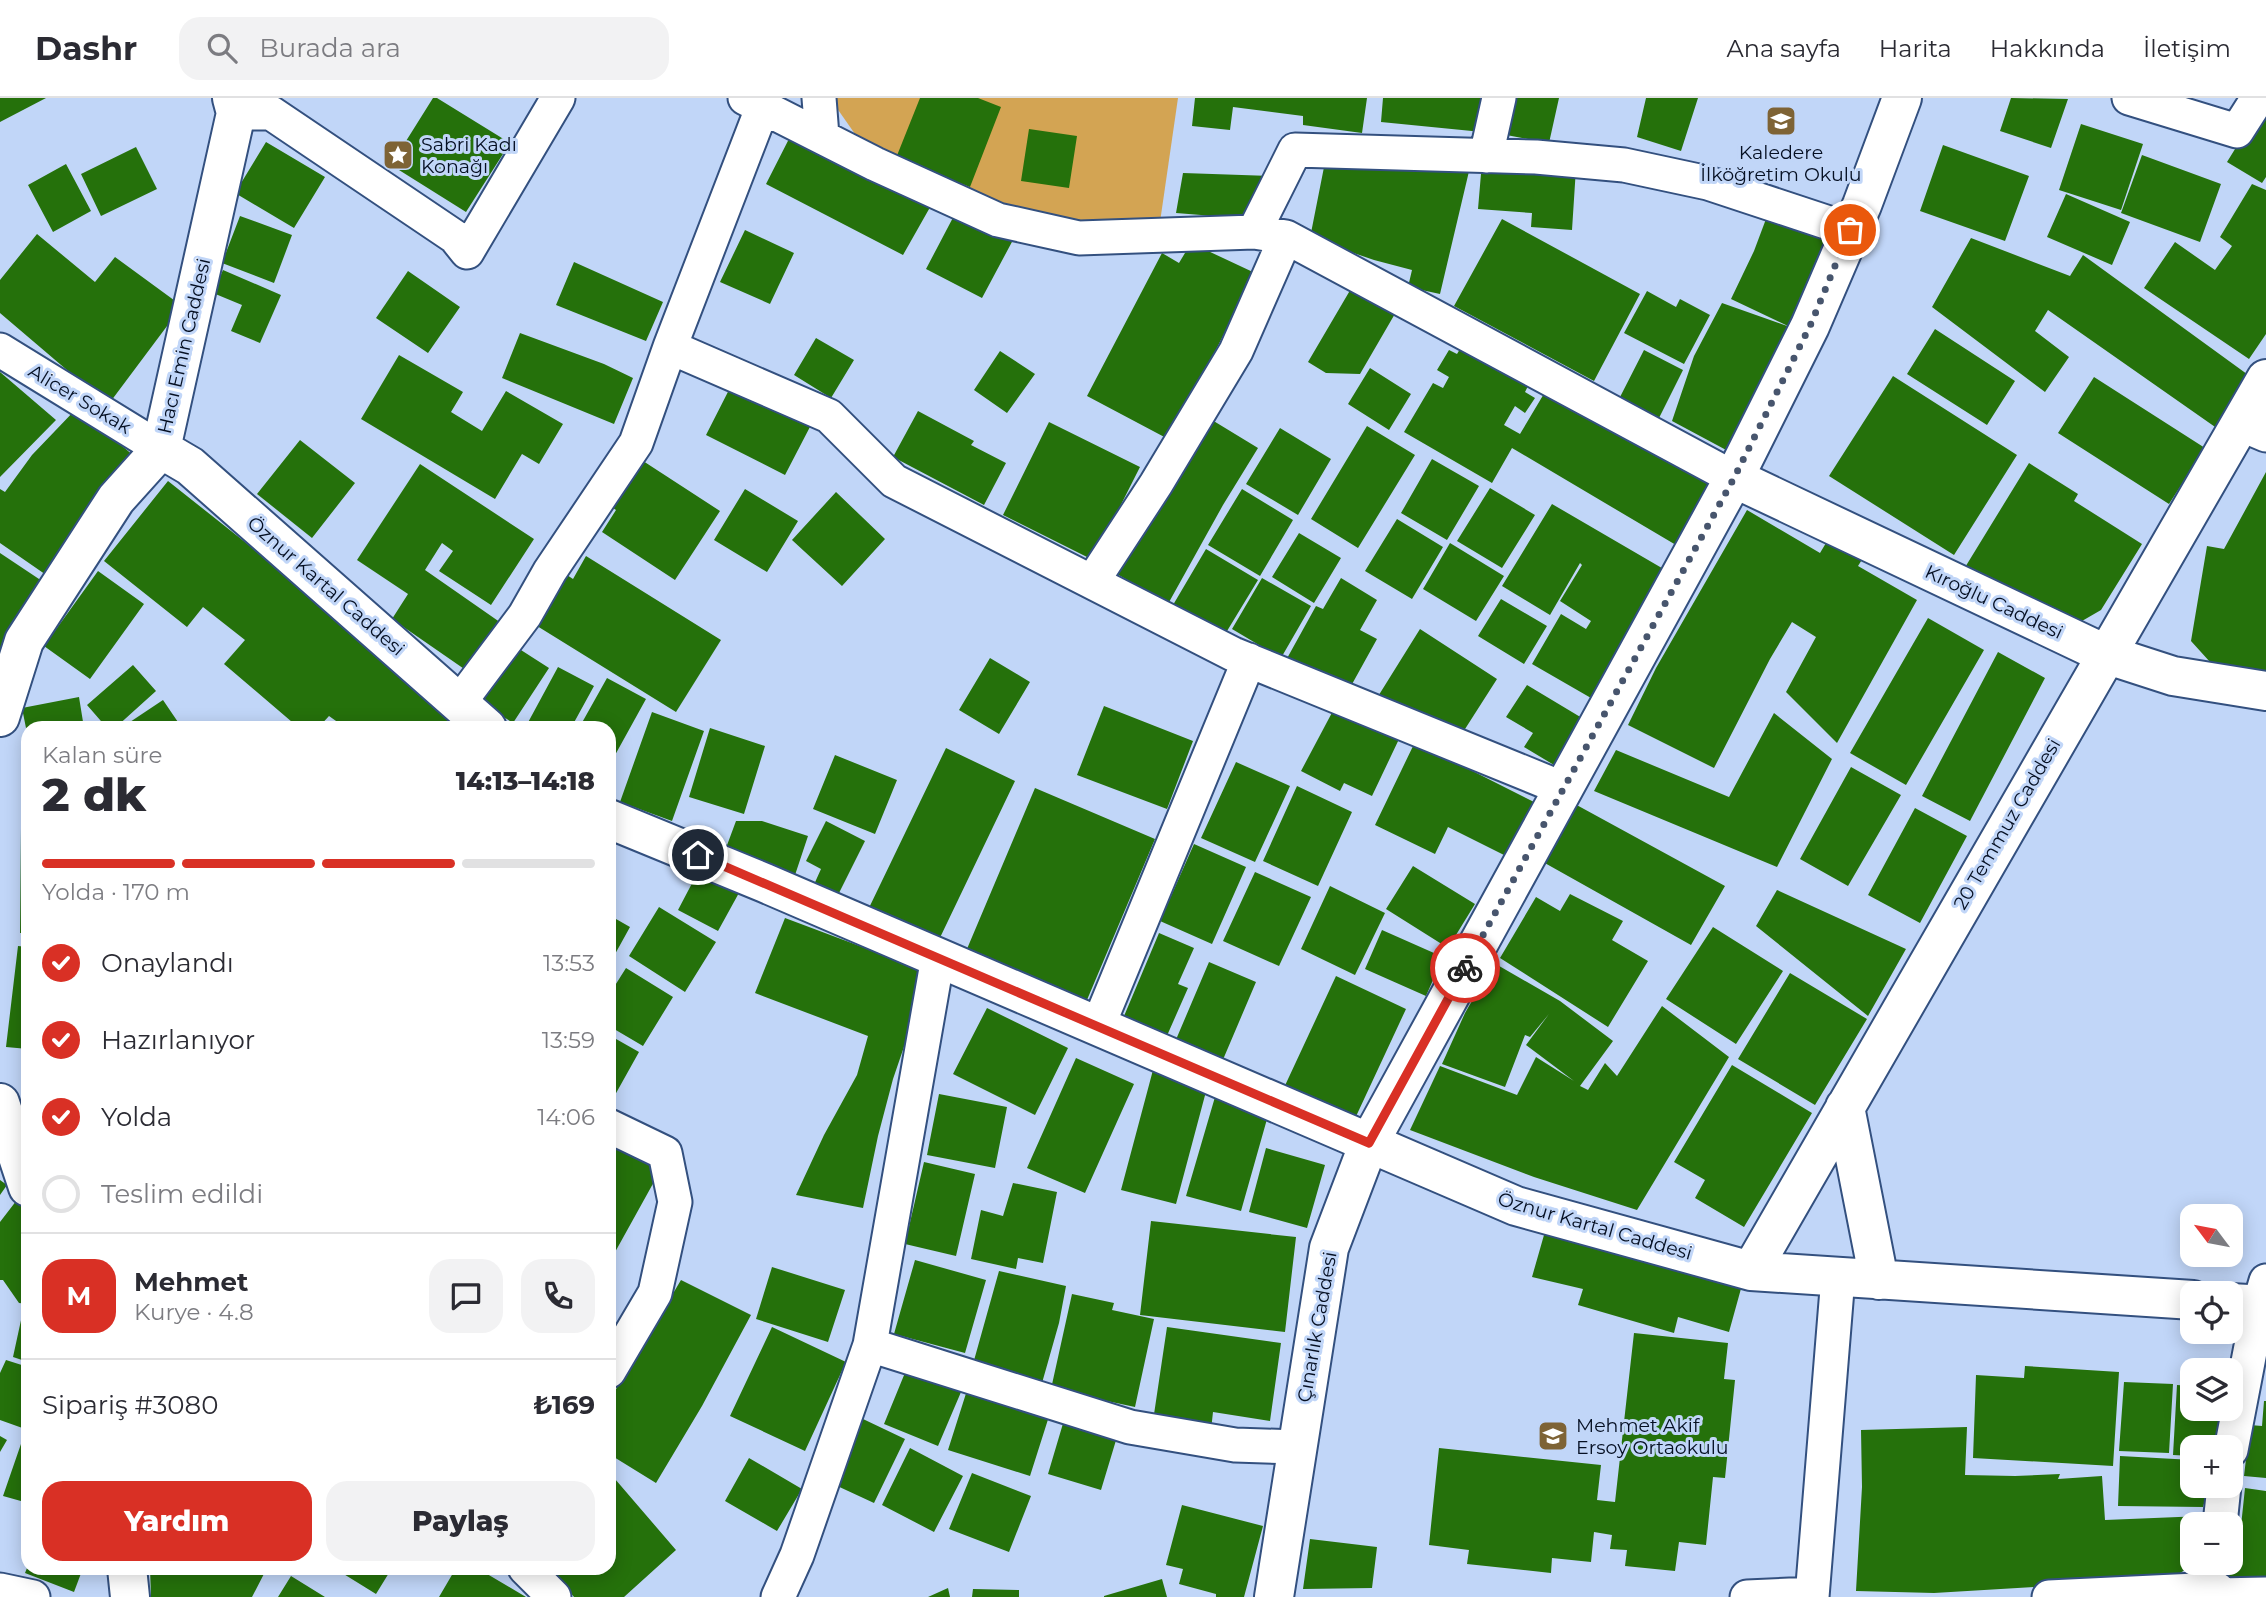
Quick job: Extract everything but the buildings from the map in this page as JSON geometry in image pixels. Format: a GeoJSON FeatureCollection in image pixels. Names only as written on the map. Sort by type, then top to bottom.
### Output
{"type":"FeatureCollection","features":[{"type":"Feature","properties":{"kind":"street"},"geometry":{"type":"LineString","coordinates":[[234,106],[271,113],[455,237],[467,252],[558,98]]}},
{"type":"Feature","properties":{"kind":"street"},"geometry":{"type":"LineString","coordinates":[[819,98],[822,136]]}},
{"type":"Feature","properties":{"kind":"street"},"geometry":{"type":"LineString","coordinates":[[1486,156],[1499,98]]}},
{"type":"Feature","properties":{"kind":"street","name":"Çınarlık Caddesi"},"geometry":{"type":"LineString","coordinates":[[1274,1597],[1329,1248],[1369,1143],[1734,478],[1810,326],[1902,98]]}},
{"type":"Feature","properties":{"kind":"street"},"geometry":{"type":"LineString","coordinates":[[2129,98],[2237,131],[2258,98]]}},
{"type":"Feature","properties":{"kind":"street"},"geometry":{"type":"LineString","coordinates":[[459,703],[525,615],[550,571],[636,443],[754,102],[875,164],[998,220],[1079,238],[1270,235],[1734,478]]}},
{"type":"Feature","properties":{"kind":"street","name":"Hacı Emin Caddesi"},"geometry":{"type":"LineString","coordinates":[[0,717],[24,641],[116,499],[161,449],[234,106]]}},
{"type":"Feature","properties":{"kind":"street"},"geometry":{"type":"LineString","coordinates":[[1092,582],[1156,484],[1236,351],[1295,150],[1536,157],[1624,165],[1709,183],[1850,230]]}},
{"type":"Feature","properties":{"kind":"street"},"geometry":{"type":"LineString","coordinates":[[670,347],[829,416],[894,481],[1249,660],[1564,789]]}},
{"type":"Feature","properties":{"kind":"street","name":"Alicer Sokak"},"geometry":{"type":"LineString","coordinates":[[0,350],[161,449]]}},
{"type":"Feature","properties":{"kind":"street","name":"20 Temmuz Caddesi"},"geometry":{"type":"LineString","coordinates":[[1751,1271],[2105,654],[2253,429],[2266,379]]}},
{"type":"Feature","properties":{"kind":"street","name":"Öznur Kartal Caddesi"},"geometry":{"type":"LineString","coordinates":[[161,449],[190,466],[479,721]]}},
{"type":"Feature","properties":{"kind":"street","name":"Kıroğlu Caddesi"},"geometry":{"type":"LineString","coordinates":[[1734,478],[2105,654],[2174,676],[2266,691]]}},
{"type":"Feature","properties":{"kind":"street"},"geometry":{"type":"LineString","coordinates":[[1098,1026],[1249,660]]}},
{"type":"Feature","properties":{"kind":"street","name":"Öznur Kartal Caddesi"},"geometry":{"type":"LineString","coordinates":[[616,822],[938,957],[1516,1206],[1751,1271],[2180,1299]]}},
{"type":"Feature","properties":{"kind":"street"},"geometry":{"type":"LineString","coordinates":[[778,1597],[797,1555],[870,1345],[938,957]]}},
{"type":"Feature","properties":{"kind":"street"},"geometry":{"type":"LineString","coordinates":[[0,1103],[21,1166]]}},
{"type":"Feature","properties":{"kind":"street"},"geometry":{"type":"LineString","coordinates":[[1845,1107],[1879,1280]]}},
{"type":"Feature","properties":{"kind":"street"},"geometry":{"type":"LineString","coordinates":[[616,1129],[665,1153],[675,1202],[654,1293],[616,1359]]}},
{"type":"Feature","properties":{"kind":"street"},"geometry":{"type":"LineString","coordinates":[[1747,1597],[1812,1595],[1838,1277]]}},
{"type":"Feature","properties":{"kind":"street"},"geometry":{"type":"LineString","coordinates":[[2233,1435],[2256,1299]]}},
{"type":"Feature","properties":{"kind":"street"},"geometry":{"type":"LineString","coordinates":[[870,1345],[1130,1427],[1236,1445],[1297,1447]]}},
{"type":"Feature","properties":{"kind":"street"},"geometry":{"type":"LineString","coordinates":[[128,1575],[130,1597]]}},
{"type":"Feature","properties":{"kind":"street"},"geometry":{"type":"LineString","coordinates":[[532,1575],[554,1597]]}},
{"type":"Feature","properties":{"kind":"street"},"geometry":{"type":"LineString","coordinates":[[2049,1597],[2217,1586],[2266,1594]]}},
{"type":"Feature","properties":{"kind":"street"},"geometry":{"type":"LineString","coordinates":[[0,1590],[33,1597]]}},
{"type":"Feature","properties":{"kind":"shaded area"},"geometry":{"type":"Polygon","coordinates":[[[833,98],[1178,98],[1159,229],[1079,230],[981,203],[855,134],[834,104],[833,98]]]}},
{"type":"Feature","properties":{"kind":"way so far"},"geometry":{"type":"LineString","coordinates":[[1465,968],[1734,478],[1810,326],[1850,230]]}},
{"type":"Feature","properties":{"kind":"place","name":"Kaledere İlköğretim Okulu"},"geometry":{"type":"Point","coordinates":[1781,121]}},
{"type":"Feature","properties":{"kind":"place","name":"Sabri Kadı Konağı"},"geometry":{"type":"Point","coordinates":[398,155]}},
{"type":"Feature","properties":{"kind":"place","name":"Mehmet Akif Ersoy Ortaokulu"},"geometry":{"type":"Point","coordinates":[1553,1436]}},
{"type":"Feature","properties":{"kind":"route"},"geometry":{"type":"LineString","coordinates":[[698,855],[1369,1143],[1465,968]]}}]}
